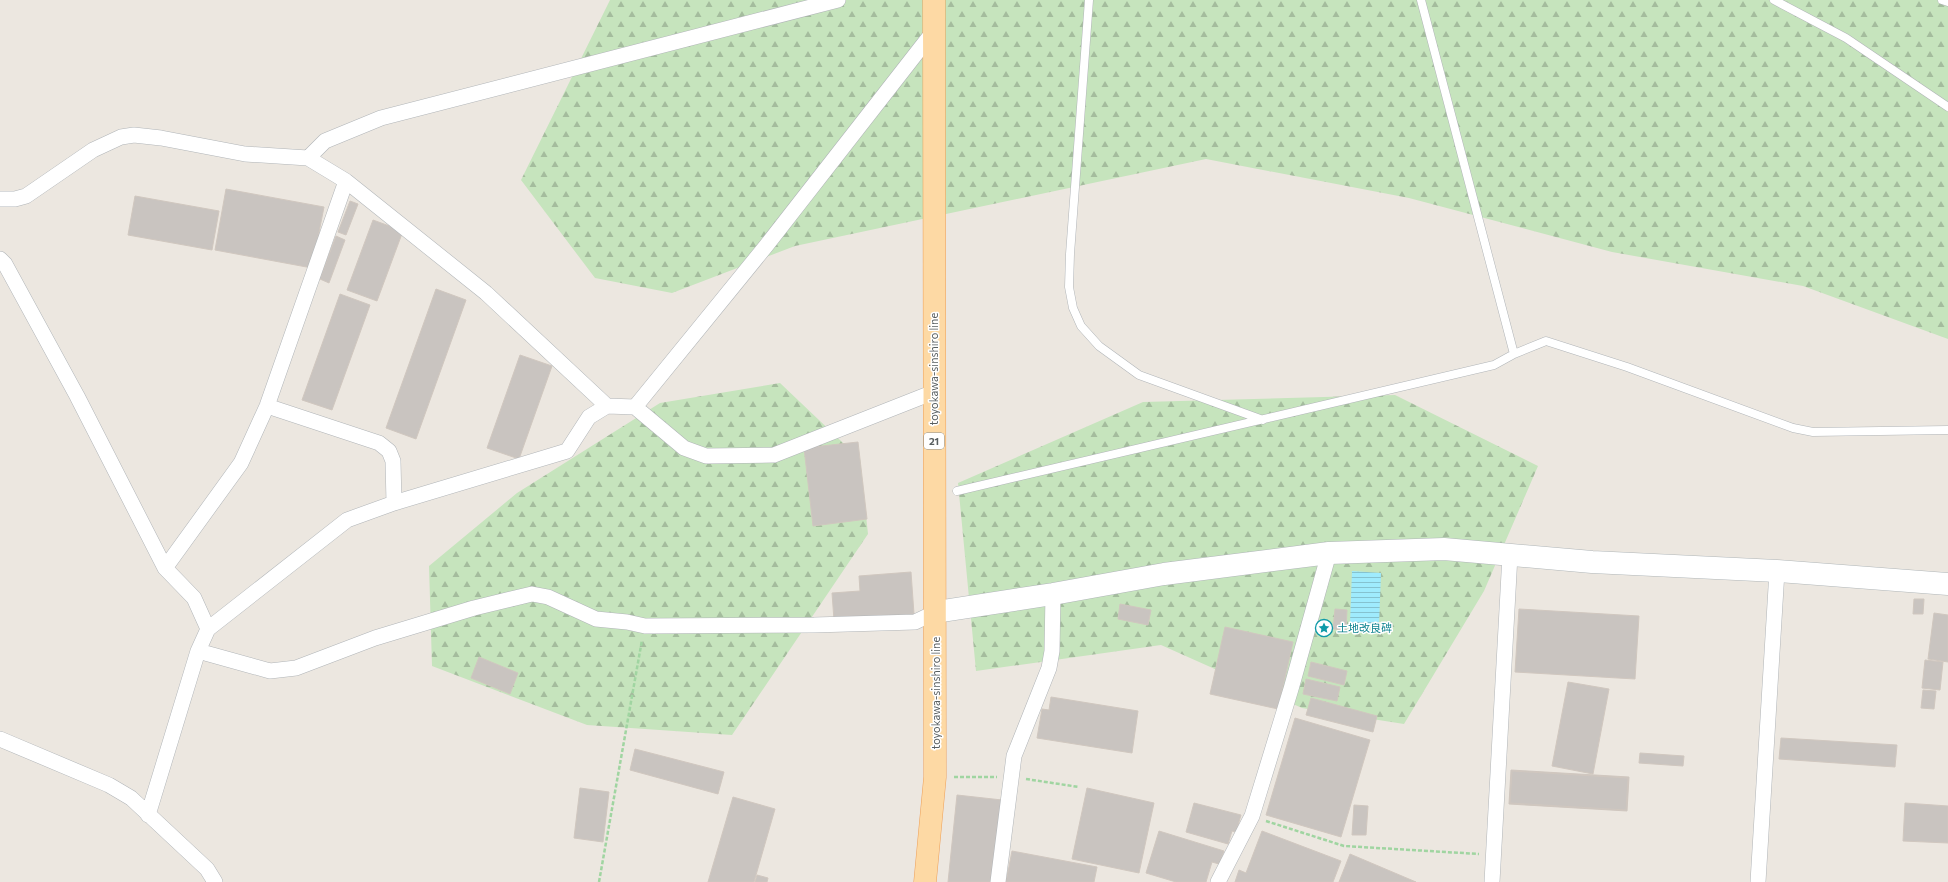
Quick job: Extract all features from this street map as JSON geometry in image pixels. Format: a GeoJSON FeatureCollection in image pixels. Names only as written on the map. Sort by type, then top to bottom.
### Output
{"type":"FeatureCollection","features":[{"type":"Feature","properties":{"kind":"main road","name":"toyokawa-sinshiro line"},"geometry":{"type":"LineString","coordinates":[[925,882],[935,777],[936,612],[934,392],[934,0]]}},
{"type":"Feature","properties":{"kind":"street"},"geometry":{"type":"LineString","coordinates":[[308,158],[325,141],[381,118],[838,0]]}},
{"type":"Feature","properties":{"kind":"street"},"geometry":{"type":"LineString","coordinates":[[635,407],[766,246],[933,32]]}},
{"type":"Feature","properties":{"kind":"street"},"geometry":{"type":"LineString","coordinates":[[0,199],[15,199],[26,196],[93,150],[121,137],[134,135],[161,138],[245,154],[308,158],[346,181],[486,293],[607,406]]}},
{"type":"Feature","properties":{"kind":"street"},"geometry":{"type":"LineString","coordinates":[[166,568],[241,463],[267,406],[346,181]]}},
{"type":"Feature","properties":{"kind":"street"},"geometry":{"type":"LineString","coordinates":[[0,259],[5,264],[77,396],[166,568],[194,598],[208,629]]}},
{"type":"Feature","properties":{"kind":"street"},"geometry":{"type":"LineString","coordinates":[[148,815],[198,651],[208,629],[347,520],[394,503],[567,451],[589,417],[607,406],[635,407],[684,448],[706,456],[774,455],[934,392]]}},
{"type":"Feature","properties":{"kind":"street"},"geometry":{"type":"LineString","coordinates":[[267,406],[378,443],[384,447],[389,451],[393,461],[394,503]]}},
{"type":"Feature","properties":{"kind":"street"},"geometry":{"type":"LineString","coordinates":[[198,651],[270,671],[296,668],[375,638],[474,608],[532,594],[548,597],[596,619],[627,622],[645,626],[814,625],[915,622],[936,612],[1053,594],[1164,574],[1329,552],[1444,549],[1592,562],[1777,572],[1948,584]]}},
{"type":"Feature","properties":{"kind":"street"},"geometry":{"type":"LineString","coordinates":[[1218,882],[1252,816],[1291,689],[1329,552]]}},
{"type":"Feature","properties":{"kind":"street"},"geometry":{"type":"LineString","coordinates":[[1492,882],[1510,555]]}},
{"type":"Feature","properties":{"kind":"street"},"geometry":{"type":"LineString","coordinates":[[1758,882],[1777,572]]}},
{"type":"Feature","properties":{"kind":"street"},"geometry":{"type":"LineString","coordinates":[[998,882],[1014,756],[1049,668],[1052,651],[1053,594]]}},
{"type":"Feature","properties":{"kind":"street"},"geometry":{"type":"LineString","coordinates":[[0,739],[109,785],[131,798],[207,869],[215,882]]}},
{"type":"Feature","properties":{"kind":"lane"},"geometry":{"type":"LineString","coordinates":[[1089,0],[1070,254],[1069,287],[1073,308],[1081,326],[1099,346],[1140,375],[1264,421]]}},
{"type":"Feature","properties":{"kind":"lane"},"geometry":{"type":"LineString","coordinates":[[1421,0],[1514,354]]}},
{"type":"Feature","properties":{"kind":"lane"},"geometry":{"type":"LineString","coordinates":[[1774,0],[1846,38],[1948,107]]}},
{"type":"Feature","properties":{"kind":"lane"},"geometry":{"type":"LineString","coordinates":[[1942,0],[1948,2]]}},
{"type":"Feature","properties":{"kind":"lane"},"geometry":{"type":"LineString","coordinates":[[957,491],[1264,421],[1494,365],[1514,354],[1546,341],[1627,367],[1793,428],[1813,432],[1948,430]]}},
{"type":"Feature","properties":{"kind":"path"},"geometry":{"type":"LineString","coordinates":[[599,882],[645,626]]}},
{"type":"Feature","properties":{"kind":"path"},"geometry":{"type":"LineString","coordinates":[[1252,816],[1344,846],[1494,854]]}},
{"type":"Feature","properties":{"kind":"green space"},"geometry":{"type":"Polygon","coordinates":[[[610,0],[1948,0],[1948,339],[1803,286],[1612,252],[1409,198],[1206,159],[795,246],[672,293],[595,278],[521,180],[610,0]]]}},
{"type":"Feature","properties":{"kind":"green space"},"geometry":{"type":"Polygon","coordinates":[[[780,383],[860,459],[868,534],[732,735],[587,725],[432,666],[429,566],[517,493],[660,403],[780,383]]]}},
{"type":"Feature","properties":{"kind":"green space"},"geometry":{"type":"Polygon","coordinates":[[[1395,395],[1538,466],[1484,591],[1404,724],[1302,708],[1161,645],[976,671],[958,483],[1143,402],[1395,395]]]}},
{"type":"Feature","properties":{"kind":"water"},"geometry":{"type":"Polygon","coordinates":[[[1352,571],[1381,573],[1379,625],[1350,624],[1352,571]]]}},
{"type":"Feature","properties":{"kind":"building"},"geometry":{"type":"Polygon","coordinates":[[[226,189],[324,207],[312,268],[215,250],[226,189]]]}},
{"type":"Feature","properties":{"kind":"building"},"geometry":{"type":"Polygon","coordinates":[[[135,196],[219,211],[212,250],[128,235],[135,196]]]}},
{"type":"Feature","properties":{"kind":"building"},"geometry":{"type":"Polygon","coordinates":[[[350,201],[358,204],[346,235],[338,232],[350,201]]]}},
{"type":"Feature","properties":{"kind":"building"},"geometry":{"type":"Polygon","coordinates":[[[373,220],[403,231],[377,301],[347,290],[373,220]]]}},
{"type":"Feature","properties":{"kind":"building"},"geometry":{"type":"Polygon","coordinates":[[[336,236],[345,240],[329,283],[320,279],[336,236]]]}},
{"type":"Feature","properties":{"kind":"building"},"geometry":{"type":"Polygon","coordinates":[[[436,289],[466,300],[416,439],[386,428],[436,289]]]}},
{"type":"Feature","properties":{"kind":"building"},"geometry":{"type":"Polygon","coordinates":[[[340,294],[370,305],[332,410],[302,400],[340,294]]]}},
{"type":"Feature","properties":{"kind":"building"},"geometry":{"type":"Polygon","coordinates":[[[520,355],[552,366],[519,459],[487,448],[520,355]]]}},
{"type":"Feature","properties":{"kind":"building"},"geometry":{"type":"Polygon","coordinates":[[[858,442],[867,519],[813,526],[804,448],[858,442]]]}},
{"type":"Feature","properties":{"kind":"building"},"geometry":{"type":"Polygon","coordinates":[[[911,572],[914,614],[834,620],[832,593],[860,591],[859,576],[911,572]]]}},
{"type":"Feature","properties":{"kind":"building"},"geometry":{"type":"Polygon","coordinates":[[[1914,599],[1924,599],[1923,614],[1913,614],[1914,599]]]}},
{"type":"Feature","properties":{"kind":"building"},"geometry":{"type":"Polygon","coordinates":[[[1120,604],[1151,610],[1148,625],[1118,619],[1120,604]]]}},
{"type":"Feature","properties":{"kind":"building"},"geometry":{"type":"Polygon","coordinates":[[[1335,609],[1347,610],[1346,630],[1333,629],[1335,609]]]}},
{"type":"Feature","properties":{"kind":"building"},"geometry":{"type":"Polygon","coordinates":[[[1519,609],[1639,616],[1635,679],[1515,672],[1519,609]]]}},
{"type":"Feature","properties":{"kind":"building"},"geometry":{"type":"Polygon","coordinates":[[[1934,613],[1948,615],[1948,662],[1928,659],[1934,613]]]}},
{"type":"Feature","properties":{"kind":"building"},"geometry":{"type":"Polygon","coordinates":[[[1225,627],[1293,642],[1278,709],[1210,694],[1225,627]]]}},
{"type":"Feature","properties":{"kind":"building"},"geometry":{"type":"Polygon","coordinates":[[[479,657],[518,673],[510,694],[471,678],[479,657]]]}},
{"type":"Feature","properties":{"kind":"building"},"geometry":{"type":"Polygon","coordinates":[[[1925,660],[1943,662],[1940,690],[1922,688],[1925,660]]]}},
{"type":"Feature","properties":{"kind":"building"},"geometry":{"type":"Polygon","coordinates":[[[1311,662],[1347,671],[1344,685],[1308,676],[1311,662]]]}},
{"type":"Feature","properties":{"kind":"building"},"geometry":{"type":"Polygon","coordinates":[[[1306,679],[1340,687],[1337,701],[1303,694],[1306,679]]]}},
{"type":"Feature","properties":{"kind":"building"},"geometry":{"type":"Polygon","coordinates":[[[1568,682],[1609,689],[1593,774],[1552,766],[1568,682]]]}},
{"type":"Feature","properties":{"kind":"building"},"geometry":{"type":"Polygon","coordinates":[[[1923,690],[1936,691],[1934,709],[1921,708],[1923,690]]]}},
{"type":"Feature","properties":{"kind":"building"},"geometry":{"type":"Polygon","coordinates":[[[1051,697],[1138,711],[1132,753],[1037,738],[1042,709],[1049,710],[1051,697]]]}},
{"type":"Feature","properties":{"kind":"building"},"geometry":{"type":"Polygon","coordinates":[[[1311,698],[1377,716],[1373,732],[1306,715],[1311,698]]]}},
{"type":"Feature","properties":{"kind":"building"},"geometry":{"type":"Polygon","coordinates":[[[1295,718],[1370,740],[1341,837],[1266,815],[1295,718]]]}},
{"type":"Feature","properties":{"kind":"building"},"geometry":{"type":"Polygon","coordinates":[[[1781,738],[1897,745],[1895,767],[1779,759],[1781,738]]]}},
{"type":"Feature","properties":{"kind":"building"},"geometry":{"type":"Polygon","coordinates":[[[635,749],[724,772],[718,794],[630,770],[635,749]]]}},
{"type":"Feature","properties":{"kind":"building"},"geometry":{"type":"Polygon","coordinates":[[[1640,753],[1684,756],[1683,766],[1639,763],[1640,753]]]}},
{"type":"Feature","properties":{"kind":"building"},"geometry":{"type":"Polygon","coordinates":[[[1511,770],[1629,777],[1627,811],[1509,804],[1511,770]]]}},
{"type":"Feature","properties":{"kind":"building"},"geometry":{"type":"Polygon","coordinates":[[[1512,771],[1628,778],[1626,810],[1510,803],[1512,771]]]}},
{"type":"Feature","properties":{"kind":"building"},"geometry":{"type":"Polygon","coordinates":[[[580,788],[609,792],[603,842],[574,838],[580,788]]]}},
{"type":"Feature","properties":{"kind":"building"},"geometry":{"type":"Polygon","coordinates":[[[1087,788],[1154,803],[1139,873],[1072,859],[1087,788]]]}},
{"type":"Feature","properties":{"kind":"building"},"geometry":{"type":"Polygon","coordinates":[[[957,795],[1002,800],[993,882],[948,882],[957,795]]]}},
{"type":"Feature","properties":{"kind":"building"},"geometry":{"type":"Polygon","coordinates":[[[733,797],[775,809],[754,882],[708,882],[733,797]]]}},
{"type":"Feature","properties":{"kind":"building"},"geometry":{"type":"Polygon","coordinates":[[[1194,803],[1241,815],[1236,832],[1232,831],[1228,844],[1186,832],[1194,803]]]}},
{"type":"Feature","properties":{"kind":"building"},"geometry":{"type":"Polygon","coordinates":[[[1905,803],[1948,806],[1948,843],[1903,841],[1905,803]]]}},
{"type":"Feature","properties":{"kind":"building"},"geometry":{"type":"Polygon","coordinates":[[[1354,805],[1368,806],[1366,835],[1352,835],[1354,805]]]}},
{"type":"Feature","properties":{"kind":"building"},"geometry":{"type":"Polygon","coordinates":[[[1159,831],[1224,851],[1219,864],[1212,862],[1206,882],[1176,882],[1146,873],[1159,831]]]}},
{"type":"Feature","properties":{"kind":"building"},"geometry":{"type":"Polygon","coordinates":[[[1262,831],[1341,861],[1333,882],[1235,882],[1239,870],[1246,873],[1262,831]]]}},
{"type":"Feature","properties":{"kind":"building"},"geometry":{"type":"Polygon","coordinates":[[[1012,851],[1097,867],[1094,882],[1006,882],[1012,851]]]}},
{"type":"Feature","properties":{"kind":"building"},"geometry":{"type":"Polygon","coordinates":[[[1350,854],[1416,882],[1339,882],[1350,854]]]}},
{"type":"Feature","properties":{"kind":"building"},"geometry":{"type":"Polygon","coordinates":[[[757,875],[768,878],[767,882],[755,882],[757,875]]]}},
{"type":"Feature","properties":{"kind":"place","name":"土地改良碑"},"geometry":{"type":"Point","coordinates":[1324,628]}}]}
